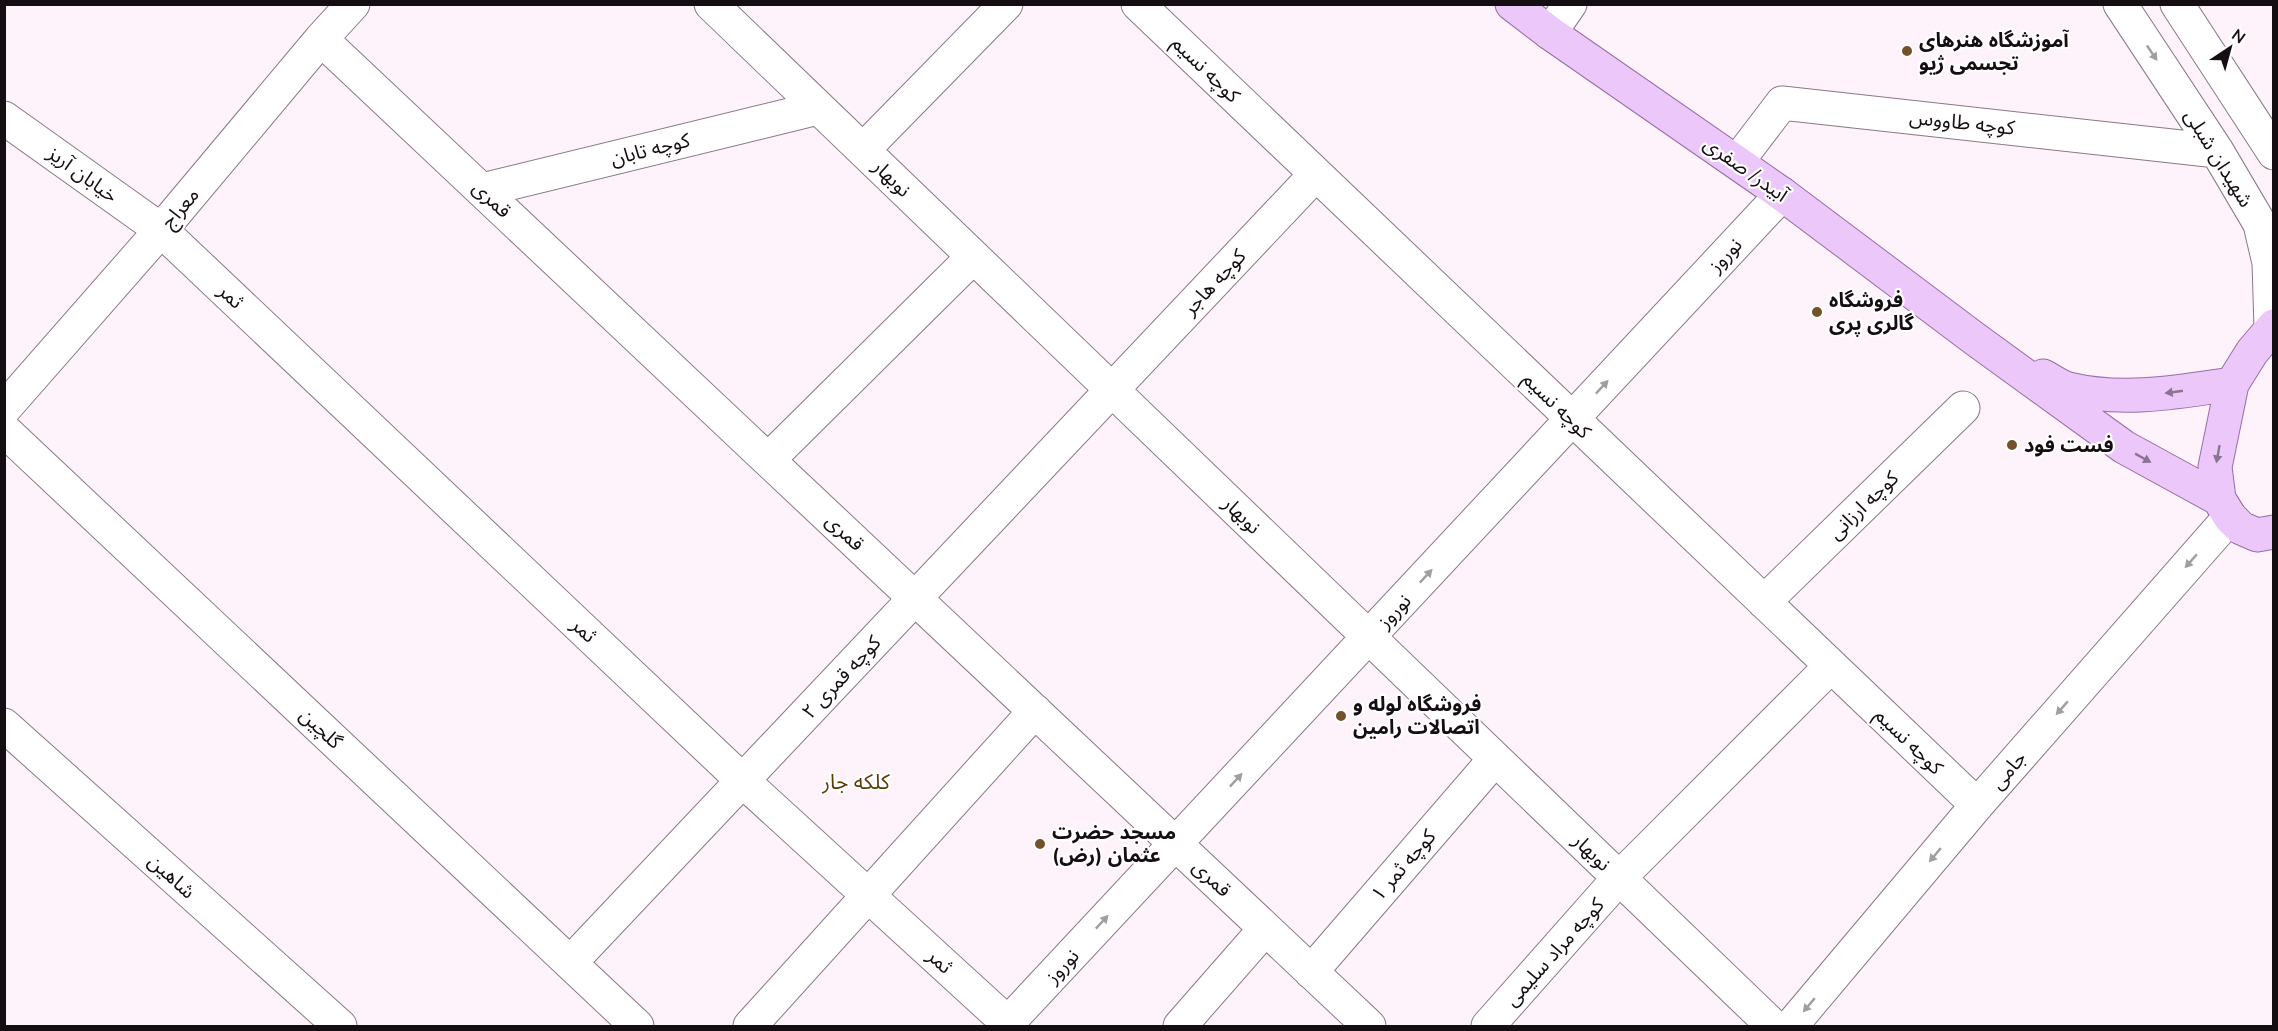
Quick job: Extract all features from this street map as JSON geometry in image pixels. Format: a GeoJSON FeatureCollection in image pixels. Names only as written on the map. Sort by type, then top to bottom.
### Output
{"type":"FeatureCollection","features":[{"type":"Feature","properties":{"kind":"main road","name":"آبیدر/ صفری"},"geometry":{"type":"LineString","coordinates":[[1512,4],[1550,33],[1782,194],[1975,339]]}},
{"type":"Feature","properties":{"kind":"main road"},"geometry":{"type":"LineString","coordinates":[[2224,508],[2215,467],[2232,384],[2252,352],[2272,327]]}},
{"type":"Feature","properties":{"kind":"main road"},"geometry":{"type":"LineString","coordinates":[[1975,339],[2066,388],[2111,395],[2148,396],[2232,384]]}},
{"type":"Feature","properties":{"kind":"main road"},"geometry":{"type":"LineString","coordinates":[[1975,339],[2124,447],[2224,508],[2241,528],[2268,539]]}},
{"type":"Feature","properties":{"kind":"street","name":"معراج"},"geometry":{"type":"LineString","coordinates":[[4,409],[161,230],[353,4]]}},
{"type":"Feature","properties":{"kind":"street","name":"نوبهار"},"geometry":{"type":"LineString","coordinates":[[711,4],[1773,1026]]}},
{"type":"Feature","properties":{"kind":"street"},"geometry":{"type":"LineString","coordinates":[[863,150],[1006,4]]}},
{"type":"Feature","properties":{"kind":"street","name":"کوچه نسیم"},"geometry":{"type":"LineString","coordinates":[[1138,4],[1977,806]]}},
{"type":"Feature","properties":{"kind":"street"},"geometry":{"type":"LineString","coordinates":[[1550,33],[1570,4]]}},
{"type":"Feature","properties":{"kind":"street","name":"شهیدان شبلی"},"geometry":{"type":"LineString","coordinates":[[2120,4],[2217,151],[2260,224],[2269,263],[2272,327]]}},
{"type":"Feature","properties":{"kind":"street"},"geometry":{"type":"LineString","coordinates":[[2177,4],[2268,138]]}},
{"type":"Feature","properties":{"kind":"street","name":"قمری"},"geometry":{"type":"LineString","coordinates":[[321,39],[1369,1026]]}},
{"type":"Feature","properties":{"kind":"street","name":"کوچه طاووس"},"geometry":{"type":"LineString","coordinates":[[1737,162],[1782,103],[2217,151]]}},
{"type":"Feature","properties":{"kind":"street","name":"کوچه تابان"},"geometry":{"type":"LineString","coordinates":[[482,190],[818,108]]}},
{"type":"Feature","properties":{"kind":"street","name":"خیابان آریز"},"geometry":{"type":"LineString","coordinates":[[4,118],[161,230]]}},
{"type":"Feature","properties":{"kind":"street","name":"کوچه هاجر"},"geometry":{"type":"LineString","coordinates":[[1112,390],[1316,174]]}},
{"type":"Feature","properties":{"kind":"street","name":"نوروز"},"geometry":{"type":"LineString","coordinates":[[1008,1026],[1782,194]]}},
{"type":"Feature","properties":{"kind":"street","name":"ثمر"},"geometry":{"type":"LineString","coordinates":[[161,230],[743,781],[1008,1026]]}},
{"type":"Feature","properties":{"kind":"street"},"geometry":{"type":"LineString","coordinates":[[768,460],[973,257]]}},
{"type":"Feature","properties":{"kind":"street","name":"کوچه قمری ۲"},"geometry":{"type":"LineString","coordinates":[[570,963],[1112,390]]}},
{"type":"Feature","properties":{"kind":"street","name":"کوچه ارزانی"},"geometry":{"type":"LineString","coordinates":[[1764,602],[1963,408]]}},
{"type":"Feature","properties":{"kind":"street","name":"گلچین"},"geometry":{"type":"LineString","coordinates":[[4,430],[637,1026]]}},
{"type":"Feature","properties":{"kind":"street","name":"جامی"},"geometry":{"type":"LineString","coordinates":[[1791,1026],[2224,508]]}},
{"type":"Feature","properties":{"kind":"street","name":"کوچه مراد سلیمی"},"geometry":{"type":"LineString","coordinates":[[1488,1026],[1619,878],[1831,666]]}},
{"type":"Feature","properties":{"kind":"street"},"geometry":{"type":"LineString","coordinates":[[750,1026],[1035,711]]}},
{"type":"Feature","properties":{"kind":"street","name":"شاهین"},"geometry":{"type":"LineString","coordinates":[[4,725],[340,1026]]}},
{"type":"Feature","properties":{"kind":"street","name":"کوچه ثمر ۱"},"geometry":{"type":"LineString","coordinates":[[1311,972],[1495,759]]}},
{"type":"Feature","properties":{"kind":"street"},"geometry":{"type":"LineString","coordinates":[[1180,1026],[1265,929]]}},
{"type":"Feature","properties":{"kind":"place","name":"آموزشگاە هنرهای تجسمی ژیو"},"geometry":{"type":"Point","coordinates":[1907,51]}},
{"type":"Feature","properties":{"kind":"place","name":"فروشگاه گالری پری"},"geometry":{"type":"Point","coordinates":[1817,312]}},
{"type":"Feature","properties":{"kind":"place","name":"فست فود"},"geometry":{"type":"Point","coordinates":[2012,445]}},
{"type":"Feature","properties":{"kind":"place","name":"فروشگاه لوله و اتصالات رامین"},"geometry":{"type":"Point","coordinates":[1341,716]}},
{"type":"Feature","properties":{"kind":"place","name":"مسجد حضرت عثمان (رض)"},"geometry":{"type":"Point","coordinates":[1040,844]}},
{"type":"Feature","properties":{"kind":"district","name":"کلکه جار"},"geometry":{"type":"Point","coordinates":[856,782]}}]}
